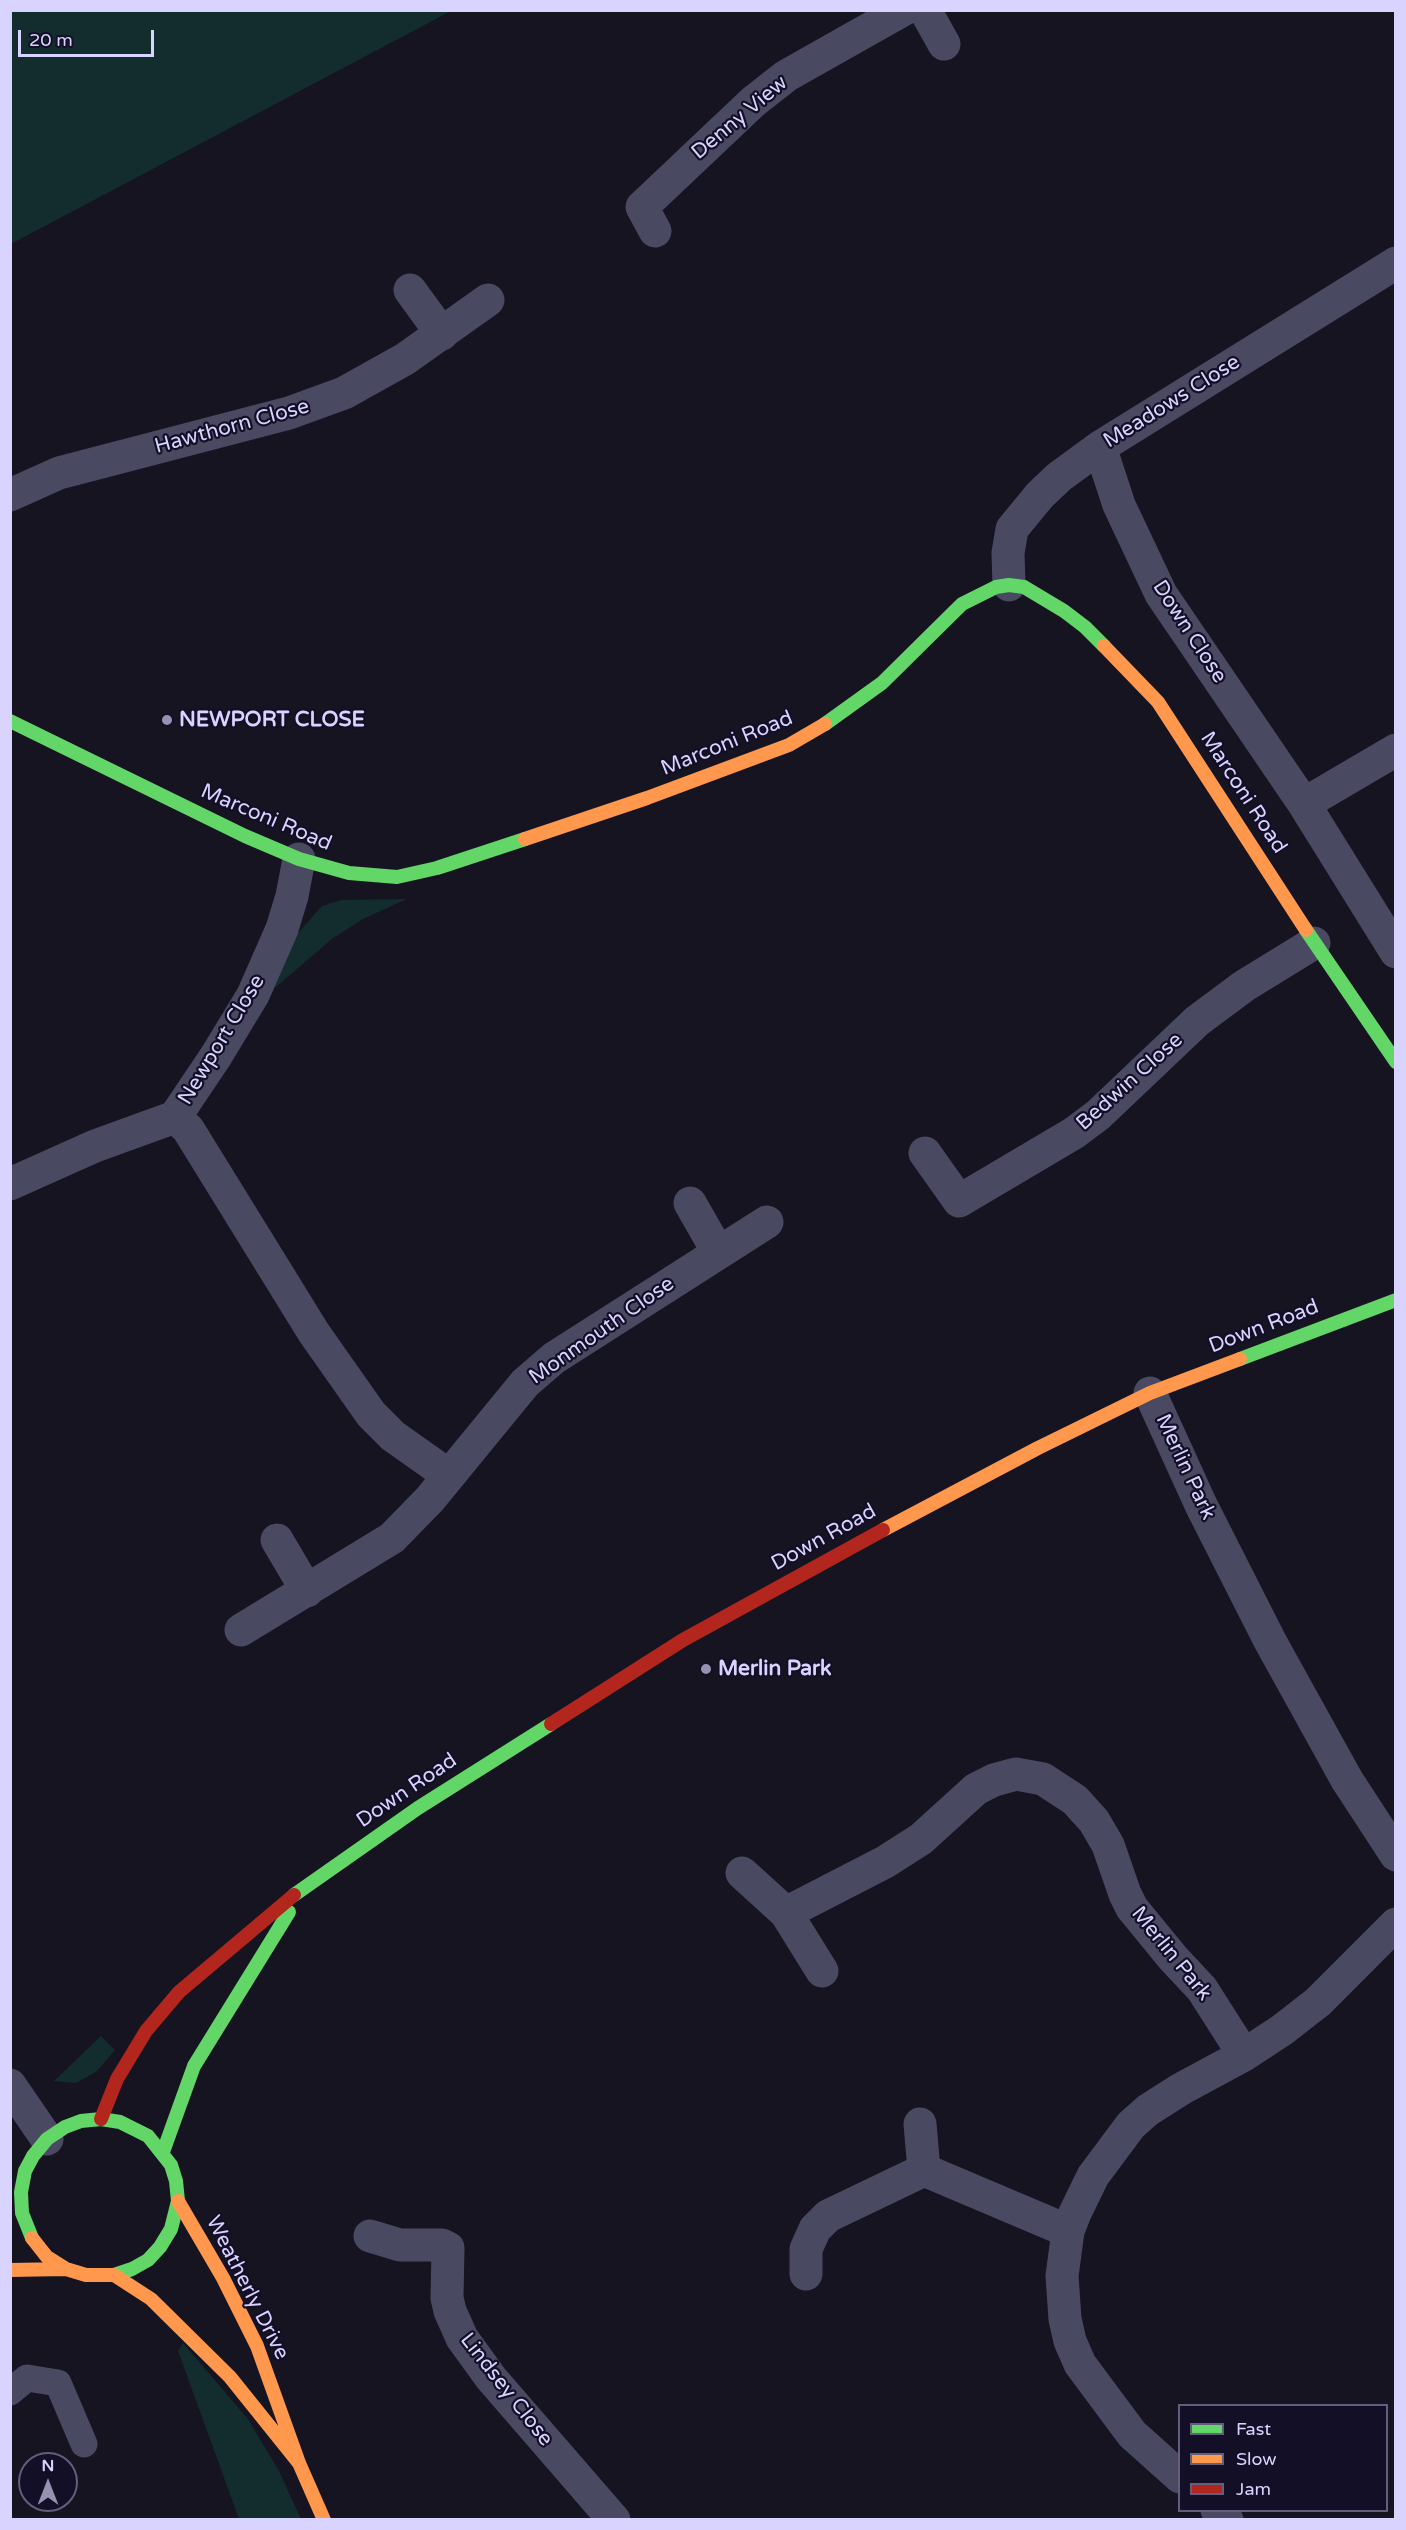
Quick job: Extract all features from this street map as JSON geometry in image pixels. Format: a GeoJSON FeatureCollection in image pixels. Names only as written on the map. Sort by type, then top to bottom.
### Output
{"type":"FeatureCollection","features":[{"type":"Feature","properties":{"kind":"street","name":"Denny View"},"geometry":{"type":"LineString","coordinates":[[655,231],[642,207],[753,102],[786,76],[903,10]]}},
{"type":"Feature","properties":{"kind":"street"},"geometry":{"type":"LineString","coordinates":[[925,10],[945,44]]}},
{"type":"Feature","properties":{"kind":"street","name":"Meadows Close"},"geometry":{"type":"LineString","coordinates":[[1009,585],[1008,544],[1014,524],[1059,477],[1100,447],[1395,263]]}},
{"type":"Feature","properties":{"kind":"street"},"geometry":{"type":"LineString","coordinates":[[410,290],[442,334]]}},
{"type":"Feature","properties":{"kind":"street","name":"Hawthorn Close"},"geometry":{"type":"LineString","coordinates":[[10,495],[59,473],[289,413],[319,403],[370,380],[442,334],[488,300]]}},
{"type":"Feature","properties":{"kind":"street","name":"Down Close"},"geometry":{"type":"LineString","coordinates":[[1100,447],[1123,515],[1161,594],[1304,804],[1395,952]]}},
{"type":"Feature","properties":{"kind":"street","name":"Marconi Road"},"geometry":{"type":"LineString","coordinates":[[10,721],[245,836],[299,859],[349,873],[397,877],[551,830],[758,758],[806,736],[882,683],[962,604],[978,595],[1009,585],[1033,591],[1064,611],[1109,650],[1158,702],[1314,943],[1395,1062]]}},
{"type":"Feature","properties":{"kind":"street"},"geometry":{"type":"LineString","coordinates":[[1304,804],[1395,750]]}},
{"type":"Feature","properties":{"kind":"street","name":"Newport Close"},"geometry":{"type":"LineString","coordinates":[[10,1184],[95,1146],[175,1117],[253,995],[282,929],[292,896],[299,859]]}},
{"type":"Feature","properties":{"kind":"street","name":"Bedwin Close"},"geometry":{"type":"LineString","coordinates":[[926,1152],[959,1201],[1074,1133],[1098,1115],[1197,1021],[1244,986],[1314,943]]}},
{"type":"Feature","properties":{"kind":"street","name":"Newport Close"},"geometry":{"type":"LineString","coordinates":[[175,1117],[188,1129],[314,1333],[372,1414],[393,1436],[448,1475]]}},
{"type":"Feature","properties":{"kind":"street"},"geometry":{"type":"LineString","coordinates":[[690,1203],[718,1252]]}},
{"type":"Feature","properties":{"kind":"street","name":"Monmouth Close"},"geometry":{"type":"LineString","coordinates":[[241,1630],[392,1538],[430,1499],[525,1383],[538,1371],[767,1222]]}},
{"type":"Feature","properties":{"kind":"street","name":"Down Road"},"geometry":{"type":"LineString","coordinates":[[101,2119],[117,2079],[140,2040],[159,2015],[204,1970],[309,1883],[418,1808],[683,1640],[851,1547],[1150,1393],[1395,1300]]}},
{"type":"Feature","properties":{"kind":"street","name":"Merlin Park"},"geometry":{"type":"LineString","coordinates":[[1150,1393],[1202,1505],[1270,1641],[1347,1780],[1395,1855]]}},
{"type":"Feature","properties":{"kind":"street"},"geometry":{"type":"LineString","coordinates":[[277,1540],[307,1591]]}},
{"type":"Feature","properties":{"kind":"street","name":"Merlin Park"},"geometry":{"type":"LineString","coordinates":[[786,1913],[885,1862],[921,1839],[976,1789],[993,1780],[1016,1774],[1042,1779],[1075,1800],[1094,1821],[1108,1845],[1132,1908],[1202,1989],[1244,2055]]}},
{"type":"Feature","properties":{"kind":"street"},"geometry":{"type":"LineString","coordinates":[[742,1873],[786,1913],[822,1971]]}},
{"type":"Feature","properties":{"kind":"street","name":"Down Road"},"geometry":{"type":"LineString","coordinates":[[163,2152],[198,2060],[286,1915],[309,1883]]}},
{"type":"Feature","properties":{"kind":"street"},"geometry":{"type":"LineString","coordinates":[[1178,2476],[1132,2434],[1080,2364],[1070,2341],[1063,2297],[1062,2276],[1068,2231],[1092,2176],[1131,2125],[1148,2110],[1180,2089],[1244,2055],[1318,2002],[1395,1924]]}},
{"type":"Feature","properties":{"kind":"street"},"geometry":{"type":"LineString","coordinates":[[10,2085],[47,2139]]}},
{"type":"Feature","properties":{"kind":"street"},"geometry":{"type":"LineString","coordinates":[[101,2119],[134,2127],[148,2136],[163,2152],[171,2165],[176,2181],[178,2201],[171,2229],[160,2247],[148,2260],[114,2275],[86,2275],[66,2269],[47,2257],[32,2238],[16,2195],[33,2156],[47,2139],[65,2127],[81,2121],[101,2119]]}},
{"type":"Feature","properties":{"kind":"street"},"geometry":{"type":"LineString","coordinates":[[920,2124],[924,2170]]}},
{"type":"Feature","properties":{"kind":"street"},"geometry":{"type":"LineString","coordinates":[[806,2274],[807,2248],[815,2229],[828,2216],[924,2170],[1068,2231]]}},
{"type":"Feature","properties":{"kind":"street","name":"Weatherly Drive"},"geometry":{"type":"LineString","coordinates":[[178,2201],[223,2278],[257,2346],[299,2463],[324,2520]]}},
{"type":"Feature","properties":{"kind":"street","name":"Lindsey Close"},"geometry":{"type":"LineString","coordinates":[[370,2236],[400,2245],[442,2245],[448,2248],[447,2298],[462,2338],[491,2378],[614,2520]]}},
{"type":"Feature","properties":{"kind":"street"},"geometry":{"type":"LineString","coordinates":[[10,2271],[66,2269]]}},
{"type":"Feature","properties":{"kind":"street","name":"Weatherly Drive"},"geometry":{"type":"LineString","coordinates":[[114,2275],[151,2299],[192,2337],[265,2419],[299,2463]]}},
{"type":"Feature","properties":{"kind":"lane"},"geometry":{"type":"LineString","coordinates":[[10,2392],[27,2378],[58,2383],[84,2444]]}},
{"type":"Feature","properties":{"kind":"green space"},"geometry":{"type":"Polygon","coordinates":[[[11,10],[451,10],[451,11],[11,244],[11,10]]]}},
{"type":"Feature","properties":{"kind":"green space"},"geometry":{"type":"Polygon","coordinates":[[[407,899],[363,919],[333,938],[276,987],[273,986],[297,934],[322,906],[341,900],[407,899]]]}},
{"type":"Feature","properties":{"kind":"green space"},"geometry":{"type":"Polygon","coordinates":[[[101,2036],[115,2050],[96,2072],[76,2083],[54,2081],[101,2036]]]}},
{"type":"Feature","properties":{"kind":"green space"},"geometry":{"type":"Polygon","coordinates":[[[183,2343],[248,2419],[279,2471],[301,2519],[239,2519],[178,2351],[183,2343]]]}},
{"type":"Feature","properties":{"kind":"traffic: fast"},"geometry":{"type":"LineString","coordinates":[[825,724],[882,683],[962,604],[996,587],[1009,585],[1024,587],[1064,611],[1104,646]]}},
{"type":"Feature","properties":{"kind":"traffic: fast"},"geometry":{"type":"LineString","coordinates":[[10,721],[245,836],[299,859],[349,873],[397,877],[437,868],[525,839]]}},
{"type":"Feature","properties":{"kind":"traffic: fast"},"geometry":{"type":"LineString","coordinates":[[1306,930],[1396,1062]]}},
{"type":"Feature","properties":{"kind":"traffic: fast"},"geometry":{"type":"LineString","coordinates":[[1240,1359],[1396,1300]]}},
{"type":"Feature","properties":{"kind":"traffic: fast"},"geometry":{"type":"LineString","coordinates":[[294,1895],[418,1808],[551,1724]]}},
{"type":"Feature","properties":{"kind":"traffic: fast"},"geometry":{"type":"LineString","coordinates":[[163,2152],[194,2066],[289,1912]]}},
{"type":"Feature","properties":{"kind":"traffic: fast"},"geometry":{"type":"LineString","coordinates":[[32,2238],[22,2213],[21,2192],[25,2171],[33,2156],[47,2139],[65,2127],[81,2121],[101,2119],[120,2122],[148,2136],[171,2165],[176,2181],[178,2201],[171,2229],[160,2247],[148,2260],[114,2275]]}},
{"type":"Feature","properties":{"kind":"traffic: slow"},"geometry":{"type":"LineString","coordinates":[[1104,646],[1158,702],[1306,930]]}},
{"type":"Feature","properties":{"kind":"traffic: slow"},"geometry":{"type":"LineString","coordinates":[[525,839],[647,798],[789,745],[825,724]]}},
{"type":"Feature","properties":{"kind":"traffic: slow"},"geometry":{"type":"LineString","coordinates":[[883,1530],[1038,1448],[1150,1393],[1240,1359]]}},
{"type":"Feature","properties":{"kind":"traffic: slow"},"geometry":{"type":"LineString","coordinates":[[178,2201],[223,2278],[257,2346],[299,2463],[324,2520]]}},
{"type":"Feature","properties":{"kind":"traffic: slow"},"geometry":{"type":"LineString","coordinates":[[32,2238],[47,2257],[66,2269],[86,2275],[114,2275],[151,2299],[230,2377],[299,2463]]}},
{"type":"Feature","properties":{"kind":"traffic: slow"},"geometry":{"type":"LineString","coordinates":[[10,2270],[66,2269]]}},
{"type":"Feature","properties":{"kind":"traffic: jam"},"geometry":{"type":"LineString","coordinates":[[551,1724],[683,1640],[883,1530]]}},
{"type":"Feature","properties":{"kind":"traffic: jam"},"geometry":{"type":"LineString","coordinates":[[101,2119],[117,2079],[146,2031],[179,1992],[294,1895]]}},
{"type":"Feature","properties":{"kind":"place","name":"NEWPORT CLOSE"},"geometry":{"type":"Point","coordinates":[167,720]}},
{"type":"Feature","properties":{"kind":"place","name":"Merlin Park"},"geometry":{"type":"Point","coordinates":[706,1669]}}]}
